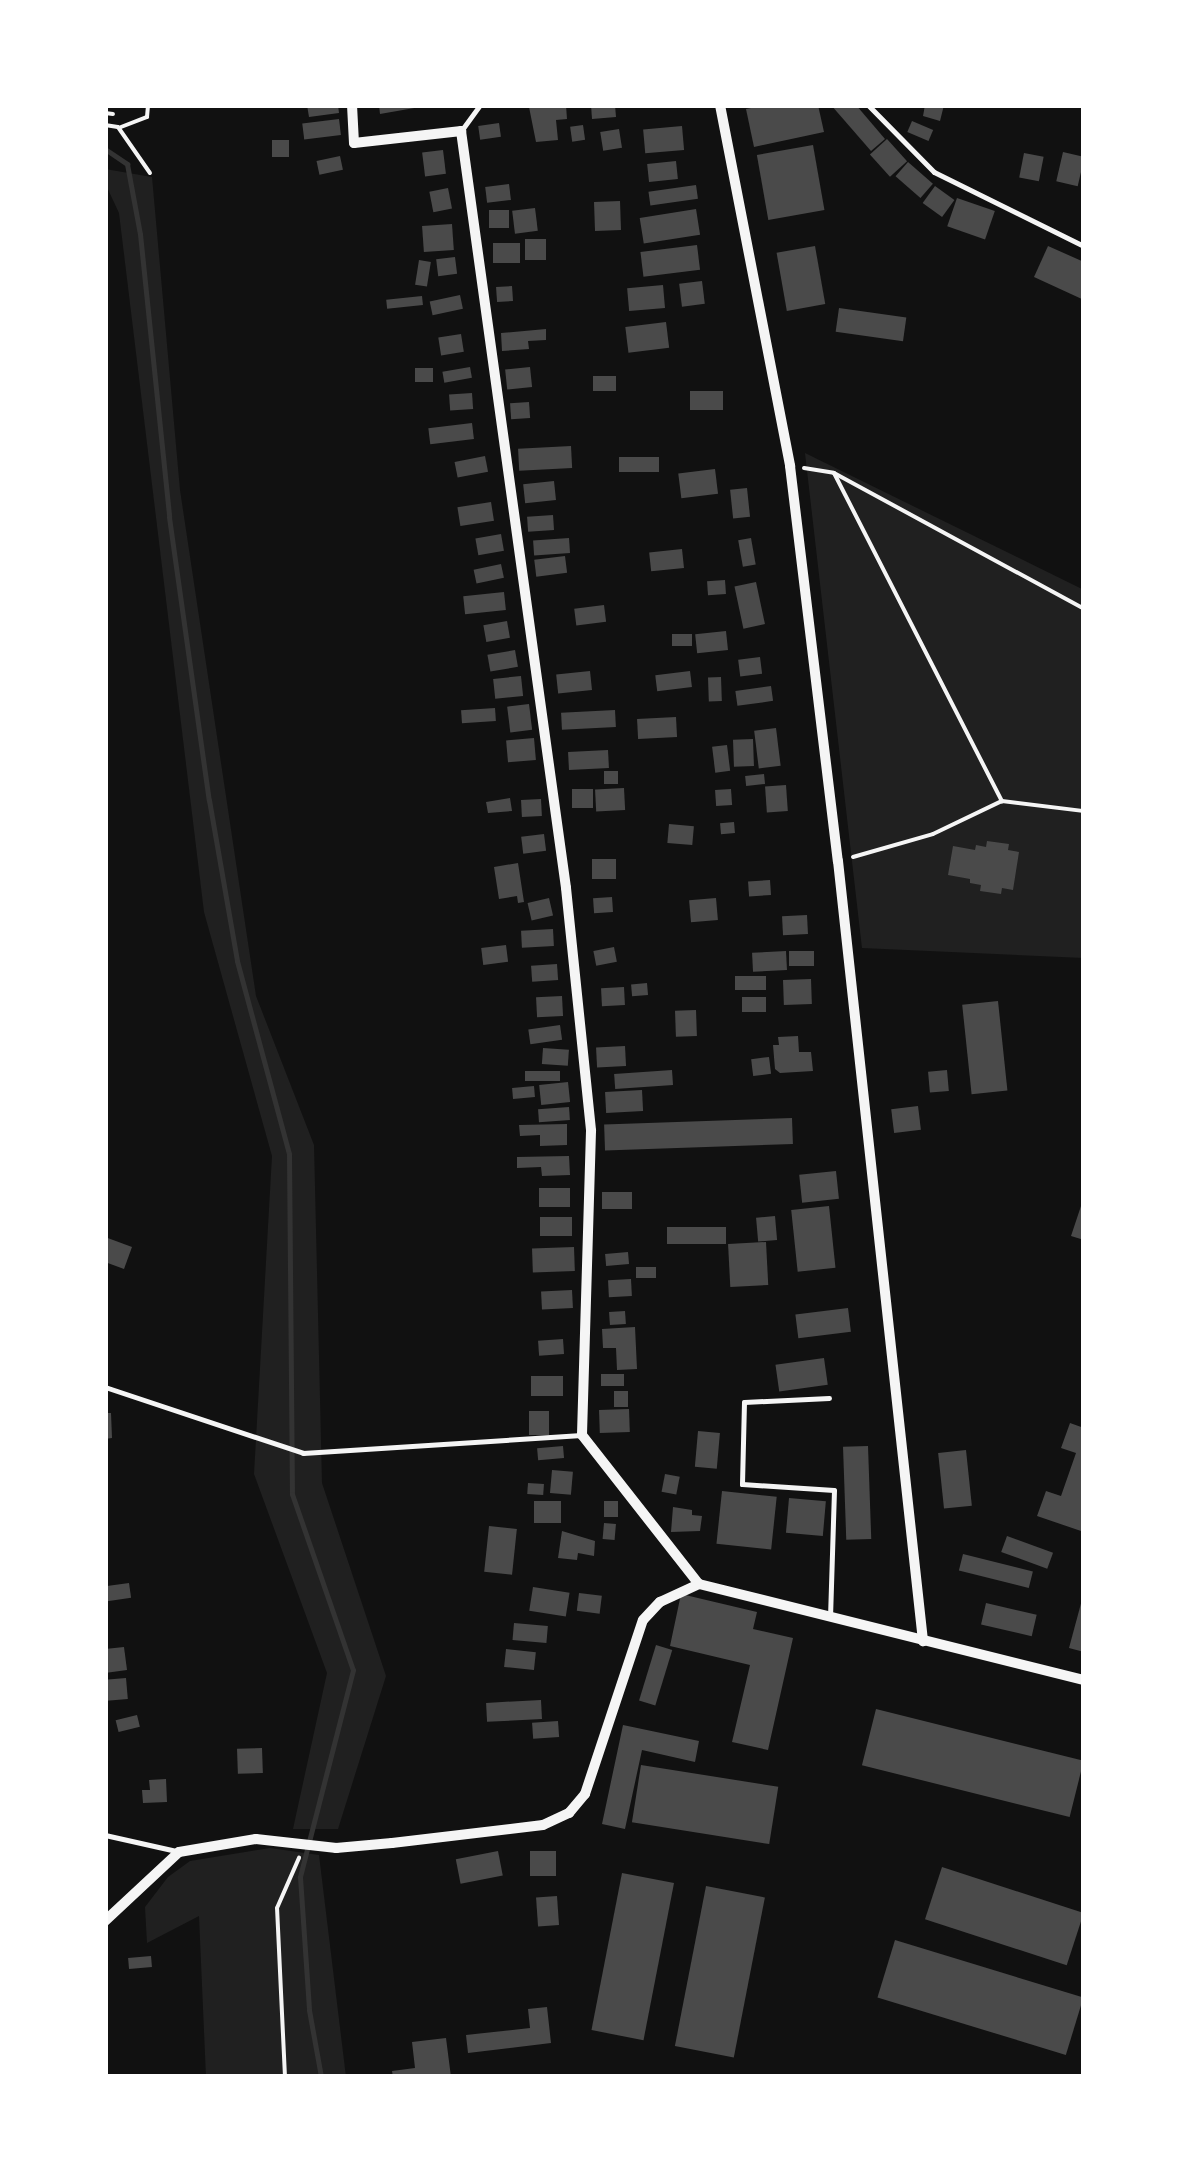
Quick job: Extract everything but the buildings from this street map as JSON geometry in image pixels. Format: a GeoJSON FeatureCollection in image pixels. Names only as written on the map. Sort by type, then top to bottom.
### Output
{"type":"FeatureCollection","features":[{"type":"Feature","properties":{"kind":"street"},"geometry":{"type":"LineString","coordinates":[[352,105],[354,143],[461,131],[564,869],[590,1132],[582,1435],[699,1584]]}},
{"type":"Feature","properties":{"kind":"street"},"geometry":{"type":"LineString","coordinates":[[720,105],[790,466],[838,861],[923,1641]]}},
{"type":"Feature","properties":{"kind":"street"},"geometry":{"type":"LineString","coordinates":[[106,1919],[179,1852],[256,1839],[336,1848],[543,1825],[568,1812],[585,1794],[643,1620],[674,1592],[699,1584],[1084,1680]]}},
{"type":"Feature","properties":{"kind":"lane"},"geometry":{"type":"LineString","coordinates":[[461,131],[480,105]]}},
{"type":"Feature","properties":{"kind":"lane"},"geometry":{"type":"LineString","coordinates":[[868,105],[934,172],[1084,246]]}},
{"type":"Feature","properties":{"kind":"lane"},"geometry":{"type":"LineString","coordinates":[[105,1387],[303,1453],[582,1435]]}},
{"type":"Feature","properties":{"kind":"lane"},"geometry":{"type":"LineString","coordinates":[[829,1398],[744,1402],[742,1484],[834,1490],[830,1618]]}},
{"type":"Feature","properties":{"kind":"lane"},"geometry":{"type":"LineString","coordinates":[[105,1834],[179,1852]]}},
{"type":"Feature","properties":{"kind":"path"},"geometry":{"type":"LineString","coordinates":[[105,125],[118,127],[147,117],[148,105]]}},
{"type":"Feature","properties":{"kind":"path"},"geometry":{"type":"LineString","coordinates":[[105,113],[113,114]]}},
{"type":"Feature","properties":{"kind":"path"},"geometry":{"type":"LineString","coordinates":[[118,127],[150,173]]}},
{"type":"Feature","properties":{"kind":"path"},"geometry":{"type":"LineString","coordinates":[[790,466],[834,473],[1084,609]]}},
{"type":"Feature","properties":{"kind":"path"},"geometry":{"type":"LineString","coordinates":[[834,473],[1002,801]]}},
{"type":"Feature","properties":{"kind":"path"},"geometry":{"type":"LineString","coordinates":[[838,861],[932,834],[1002,801],[1084,811]]}},
{"type":"Feature","properties":{"kind":"path"},"geometry":{"type":"LineString","coordinates":[[284,2077],[277,1908],[304,1844]]}},
{"type":"Feature","properties":{"kind":"shaded area"},"geometry":{"type":"Polygon","coordinates":[[[105,169],[152,177],[180,490],[256,996],[314,1145],[322,1483],[386,1676],[338,1829],[293,1829],[327,1673],[254,1474],[272,1156],[204,912],[119,213],[105,183],[105,169]]]}},
{"type":"Feature","properties":{"kind":"shaded area"},"geometry":{"type":"Polygon","coordinates":[[[805,453],[1084,590],[1084,958],[862,948],[805,453]]]}},
{"type":"Feature","properties":{"kind":"shaded area"},"geometry":{"type":"Polygon","coordinates":[[[270,1848],[319,1855],[346,2077],[206,2077],[199,1916],[147,1943],[145,1907],[168,1877],[190,1861],[270,1848]]]}},
{"type":"Feature","properties":{"kind":"waterway"},"geometry":{"type":"LineString","coordinates":[[105,149],[127,164],[140,234],[169,517],[209,800],[237,961],[289,1154],[292,1494],[353,1670],[300,1877],[309,2010],[321,2077]]}}]}
